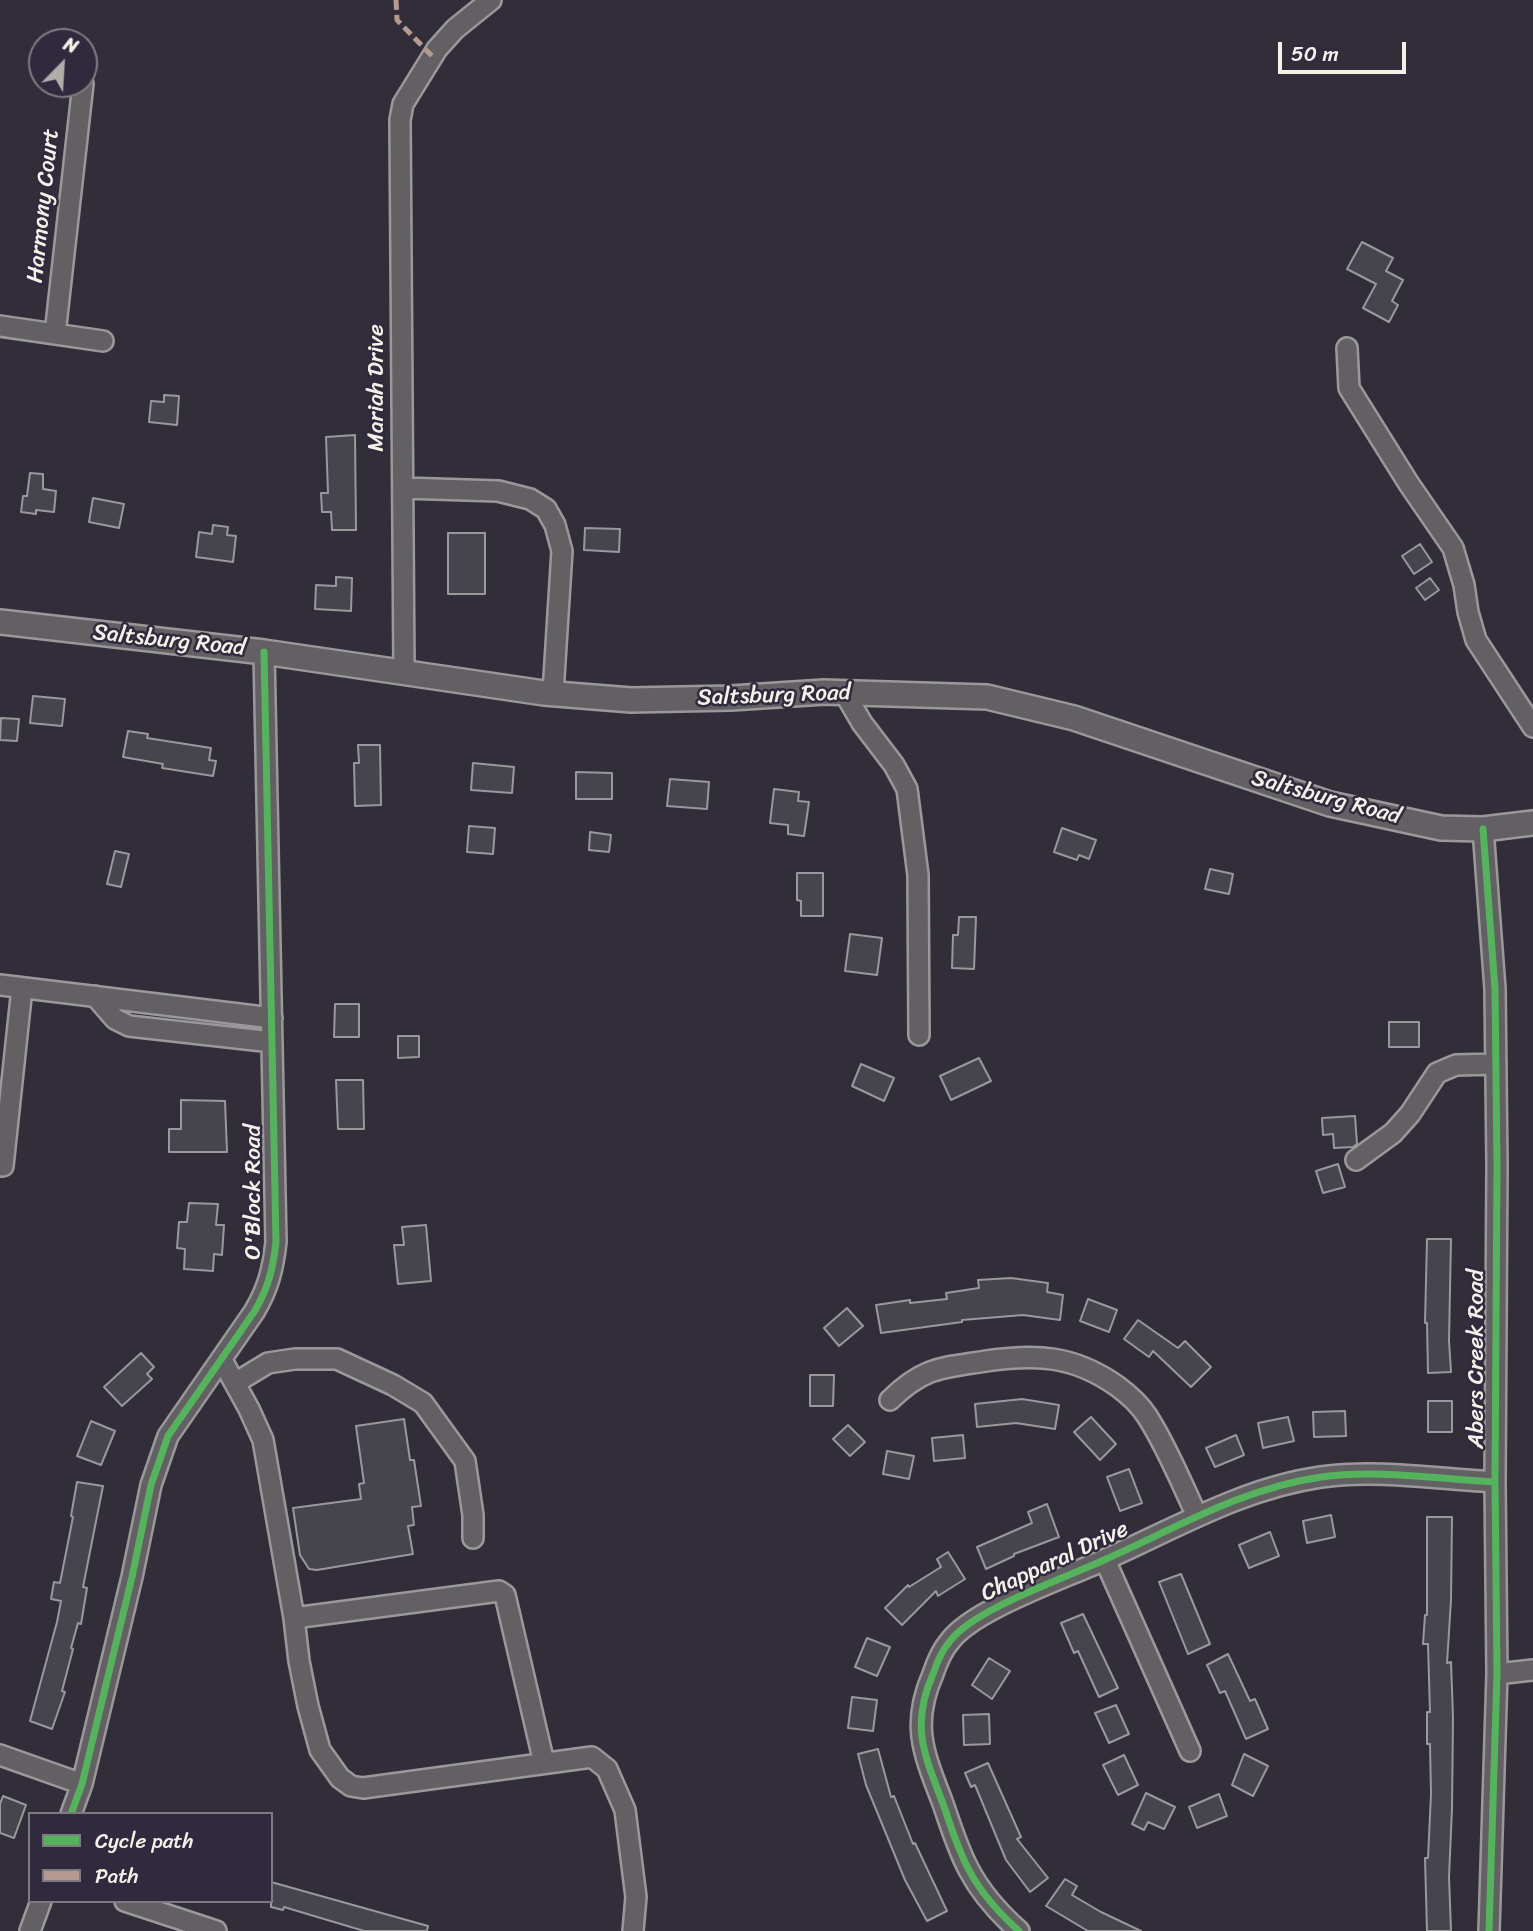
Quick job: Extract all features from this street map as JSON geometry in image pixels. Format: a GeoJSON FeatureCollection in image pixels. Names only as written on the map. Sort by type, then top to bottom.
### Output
{"type":"FeatureCollection","features":[{"type":"Feature","properties":{"kind":"main road","name":"Saltsburg Road"},"geometry":{"type":"LineString","coordinates":[[0,622],[264,652],[553,694],[631,700],[844,692],[987,697],[1074,718],[1330,804],[1441,828],[1483,829],[1533,823]]}},
{"type":"Feature","properties":{"kind":"street","name":"Mariah Drive"},"geometry":{"type":"LineString","coordinates":[[404,672],[400,120],[403,104],[437,48],[455,29],[491,0]]}},
{"type":"Feature","properties":{"kind":"street","name":"Harmony Court"},"geometry":{"type":"LineString","coordinates":[[55,334],[81,98]]}},
{"type":"Feature","properties":{"kind":"street"},"geometry":{"type":"LineString","coordinates":[[0,326],[103,341]]}},
{"type":"Feature","properties":{"kind":"street"},"geometry":{"type":"LineString","coordinates":[[1347,348],[1349,387],[1452,548],[1464,585],[1476,640],[1533,727]]}},
{"type":"Feature","properties":{"kind":"street"},"geometry":{"type":"LineString","coordinates":[[403,488],[498,491],[530,499],[546,509],[555,525],[562,551],[553,694]]}},
{"type":"Feature","properties":{"kind":"street","name":"O'Block Road"},"geometry":{"type":"LineString","coordinates":[[72,1812],[82,1784],[132,1577],[151,1485],[167,1436],[222,1360],[267,1291],[273,1268],[276,1242],[264,652]]}},
{"type":"Feature","properties":{"kind":"street"},"geometry":{"type":"LineString","coordinates":[[844,692],[862,723],[894,765],[907,789],[918,875],[919,1035]]}},
{"type":"Feature","properties":{"kind":"street","name":"Abers Creek Road"},"geometry":{"type":"LineString","coordinates":[[1483,829],[1495,989],[1496,1064],[1497,1674],[1489,1931]]}},
{"type":"Feature","properties":{"kind":"street"},"geometry":{"type":"LineString","coordinates":[[0,985],[272,1018]]}},
{"type":"Feature","properties":{"kind":"street"},"geometry":{"type":"LineString","coordinates":[[3,1166],[6,1079],[22,988]]}},
{"type":"Feature","properties":{"kind":"street"},"geometry":{"type":"LineString","coordinates":[[95,996],[115,1019],[129,1026],[272,1042]]}},
{"type":"Feature","properties":{"kind":"street"},"geometry":{"type":"LineString","coordinates":[[1356,1160],[1402,1124],[1437,1073],[1456,1065],[1496,1064]]}},
{"type":"Feature","properties":{"kind":"street"},"geometry":{"type":"LineString","coordinates":[[890,1400],[908,1382],[939,1368],[1020,1356],[1040,1356],[1076,1363],[1101,1374],[1147,1414],[1198,1516]]}},
{"type":"Feature","properties":{"kind":"street"},"geometry":{"type":"LineString","coordinates":[[235,1382],[268,1363],[295,1359],[337,1359],[393,1385],[423,1403],[465,1461],[473,1515],[473,1538]]}},
{"type":"Feature","properties":{"kind":"street"},"geometry":{"type":"LineString","coordinates":[[222,1360],[263,1440],[303,1683],[320,1750],[340,1778],[351,1786],[363,1788],[592,1757],[607,1769],[625,1810],[636,1897],[633,1931]]}},
{"type":"Feature","properties":{"kind":"street","name":"Chapparal Drive"},"geometry":{"type":"LineString","coordinates":[[1019,1931],[1001,1915],[969,1870],[928,1765],[920,1734],[925,1690],[950,1640],[967,1625],[1015,1599],[1198,1516],[1264,1490],[1323,1477],[1355,1474],[1495,1482]]}},
{"type":"Feature","properties":{"kind":"street"},"geometry":{"type":"LineString","coordinates":[[1105,1560],[1190,1751]]}},
{"type":"Feature","properties":{"kind":"street"},"geometry":{"type":"LineString","coordinates":[[294,1618],[499,1591],[505,1595],[544,1763]]}},
{"type":"Feature","properties":{"kind":"street"},"geometry":{"type":"LineString","coordinates":[[1497,1674],[1533,1670]]}},
{"type":"Feature","properties":{"kind":"street"},"geometry":{"type":"LineString","coordinates":[[0,1755],[82,1784]]}},
{"type":"Feature","properties":{"kind":"street"},"geometry":{"type":"LineString","coordinates":[[30,1931],[40,1903]]}},
{"type":"Feature","properties":{"kind":"street"},"geometry":{"type":"LineString","coordinates":[[131,1903],[216,1931]]}},
{"type":"Feature","properties":{"kind":"building"},"geometry":{"type":"Polygon","coordinates":[[[1362,242],[1393,258],[1386,271],[1403,280],[1392,301],[1398,305],[1389,322],[1363,308],[1376,284],[1347,269],[1362,242]]]}},
{"type":"Feature","properties":{"kind":"building"},"geometry":{"type":"Polygon","coordinates":[[[164,395],[179,396],[177,425],[149,422],[151,401],[164,402],[164,395]]]}},
{"type":"Feature","properties":{"kind":"building"},"geometry":{"type":"Polygon","coordinates":[[[355,435],[356,530],[332,530],[331,512],[322,512],[321,493],[328,493],[326,437],[355,435]]]}},
{"type":"Feature","properties":{"kind":"building"},"geometry":{"type":"Polygon","coordinates":[[[30,473],[43,474],[43,489],[56,491],[54,512],[21,512],[23,496],[27,496],[30,473]]]}},
{"type":"Feature","properties":{"kind":"building"},"geometry":{"type":"Polygon","coordinates":[[[93,498],[124,504],[119,528],[89,522],[93,498]]]}},
{"type":"Feature","properties":{"kind":"building"},"geometry":{"type":"Polygon","coordinates":[[[213,525],[228,527],[227,535],[236,536],[233,562],[196,557],[199,532],[212,534],[213,525]]]}},
{"type":"Feature","properties":{"kind":"building"},"geometry":{"type":"Polygon","coordinates":[[[585,528],[620,529],[619,552],[584,550],[585,528]]]}},
{"type":"Feature","properties":{"kind":"building"},"geometry":{"type":"Polygon","coordinates":[[[448,533],[485,533],[485,594],[448,594],[448,533]]]}},
{"type":"Feature","properties":{"kind":"building"},"geometry":{"type":"Polygon","coordinates":[[[1420,544],[1432,562],[1414,574],[1402,556],[1420,544]]]}},
{"type":"Feature","properties":{"kind":"building"},"geometry":{"type":"Polygon","coordinates":[[[336,577],[352,578],[351,611],[315,609],[316,585],[336,586],[336,577]]]}},
{"type":"Feature","properties":{"kind":"building"},"geometry":{"type":"Polygon","coordinates":[[[1430,578],[1439,590],[1425,600],[1416,588],[1430,578]]]}},
{"type":"Feature","properties":{"kind":"building"},"geometry":{"type":"Polygon","coordinates":[[[33,696],[65,699],[62,726],[30,723],[33,696]]]}},
{"type":"Feature","properties":{"kind":"building"},"geometry":{"type":"Polygon","coordinates":[[[1,718],[19,719],[17,741],[0,740],[1,718]]]}},
{"type":"Feature","properties":{"kind":"building"},"geometry":{"type":"Polygon","coordinates":[[[128,731],[148,734],[147,738],[211,748],[209,760],[216,761],[213,776],[162,768],[163,764],[123,757],[128,731]]]}},
{"type":"Feature","properties":{"kind":"building"},"geometry":{"type":"Polygon","coordinates":[[[358,745],[380,745],[381,805],[355,806],[354,763],[359,763],[358,745]]]}},
{"type":"Feature","properties":{"kind":"building"},"geometry":{"type":"Polygon","coordinates":[[[473,763],[514,767],[512,793],[471,790],[473,763]]]}},
{"type":"Feature","properties":{"kind":"building"},"geometry":{"type":"Polygon","coordinates":[[[576,772],[612,773],[612,799],[576,799],[576,772]]]}},
{"type":"Feature","properties":{"kind":"building"},"geometry":{"type":"Polygon","coordinates":[[[670,779],[709,782],[707,809],[667,806],[670,779]]]}},
{"type":"Feature","properties":{"kind":"building"},"geometry":{"type":"Polygon","coordinates":[[[774,789],[799,792],[798,801],[809,802],[804,836],[788,834],[788,825],[770,823],[774,789]]]}},
{"type":"Feature","properties":{"kind":"building"},"geometry":{"type":"Polygon","coordinates":[[[469,826],[495,828],[493,854],[467,852],[469,826]]]}},
{"type":"Feature","properties":{"kind":"building"},"geometry":{"type":"Polygon","coordinates":[[[1062,828],[1096,840],[1089,859],[1079,855],[1077,860],[1054,852],[1062,828]]]}},
{"type":"Feature","properties":{"kind":"building"},"geometry":{"type":"Polygon","coordinates":[[[590,832],[611,835],[609,852],[589,850],[590,832]]]}},
{"type":"Feature","properties":{"kind":"building"},"geometry":{"type":"Polygon","coordinates":[[[115,851],[129,854],[121,887],[107,884],[115,851]]]}},
{"type":"Feature","properties":{"kind":"building"},"geometry":{"type":"Polygon","coordinates":[[[1210,869],[1233,874],[1229,894],[1205,889],[1210,869]]]}},
{"type":"Feature","properties":{"kind":"building"},"geometry":{"type":"Polygon","coordinates":[[[797,873],[823,873],[823,916],[801,916],[801,901],[797,900],[797,873]]]}},
{"type":"Feature","properties":{"kind":"building"},"geometry":{"type":"Polygon","coordinates":[[[959,917],[976,917],[974,969],[952,968],[953,935],[958,935],[959,917]]]}},
{"type":"Feature","properties":{"kind":"building"},"geometry":{"type":"Polygon","coordinates":[[[850,934],[882,938],[877,975],[845,971],[850,934]]]}},
{"type":"Feature","properties":{"kind":"building"},"geometry":{"type":"Polygon","coordinates":[[[335,1004],[359,1004],[359,1037],[334,1037],[335,1004]]]}},
{"type":"Feature","properties":{"kind":"building"},"geometry":{"type":"Polygon","coordinates":[[[1389,1022],[1419,1022],[1419,1047],[1389,1047],[1389,1022]]]}},
{"type":"Feature","properties":{"kind":"building"},"geometry":{"type":"Polygon","coordinates":[[[398,1036],[419,1036],[419,1057],[398,1058],[398,1036]]]}},
{"type":"Feature","properties":{"kind":"building"},"geometry":{"type":"Polygon","coordinates":[[[979,1058],[991,1081],[951,1100],[940,1076],[979,1058]]]}},
{"type":"Feature","properties":{"kind":"building"},"geometry":{"type":"Polygon","coordinates":[[[861,1064],[894,1078],[884,1101],[852,1086],[861,1064]]]}},
{"type":"Feature","properties":{"kind":"building"},"geometry":{"type":"Polygon","coordinates":[[[336,1080],[363,1080],[364,1129],[338,1129],[336,1080]]]}},
{"type":"Feature","properties":{"kind":"building"},"geometry":{"type":"Polygon","coordinates":[[[181,1100],[225,1101],[227,1152],[169,1152],[169,1129],[181,1129],[181,1100]]]}},
{"type":"Feature","properties":{"kind":"building"},"geometry":{"type":"Polygon","coordinates":[[[1355,1116],[1357,1144],[1353,1147],[1334,1148],[1333,1134],[1323,1135],[1322,1118],[1355,1116]]]}},
{"type":"Feature","properties":{"kind":"building"},"geometry":{"type":"Polygon","coordinates":[[[1338,1164],[1345,1187],[1323,1193],[1316,1171],[1338,1164]]]}},
{"type":"Feature","properties":{"kind":"building"},"geometry":{"type":"Polygon","coordinates":[[[189,1203],[218,1204],[216,1225],[224,1225],[222,1255],[214,1254],[213,1271],[184,1269],[185,1249],[177,1248],[179,1222],[187,1222],[189,1203]]]}},
{"type":"Feature","properties":{"kind":"building"},"geometry":{"type":"Polygon","coordinates":[[[426,1225],[431,1281],[398,1284],[394,1245],[404,1245],[402,1227],[426,1225]]]}},
{"type":"Feature","properties":{"kind":"building"},"geometry":{"type":"Polygon","coordinates":[[[1427,1239],[1451,1239],[1451,1372],[1428,1373],[1425,1323],[1427,1239]]]}},
{"type":"Feature","properties":{"kind":"building"},"geometry":{"type":"Polygon","coordinates":[[[1011,1278],[1048,1283],[1047,1292],[1063,1295],[1060,1320],[1023,1315],[962,1320],[881,1333],[876,1305],[910,1300],[910,1303],[947,1299],[946,1293],[979,1288],[978,1280],[1011,1278]]]}},
{"type":"Feature","properties":{"kind":"building"},"geometry":{"type":"Polygon","coordinates":[[[1088,1299],[1117,1310],[1109,1332],[1080,1321],[1088,1299]]]}},
{"type":"Feature","properties":{"kind":"building"},"geometry":{"type":"Polygon","coordinates":[[[847,1308],[863,1326],[839,1346],[824,1328],[847,1308]]]}},
{"type":"Feature","properties":{"kind":"building"},"geometry":{"type":"Polygon","coordinates":[[[1138,1320],[1178,1348],[1185,1341],[1211,1367],[1191,1387],[1153,1351],[1149,1357],[1124,1339],[1138,1320]]]}},
{"type":"Feature","properties":{"kind":"building"},"geometry":{"type":"Polygon","coordinates":[[[141,1353],[154,1367],[147,1374],[152,1379],[122,1406],[104,1387],[141,1353]]]}},
{"type":"Feature","properties":{"kind":"building"},"geometry":{"type":"Polygon","coordinates":[[[810,1375],[834,1375],[833,1406],[810,1406],[810,1375]]]}},
{"type":"Feature","properties":{"kind":"building"},"geometry":{"type":"Polygon","coordinates":[[[1022,1399],[1059,1405],[1055,1429],[1016,1423],[977,1427],[975,1404],[1022,1399]]]}},
{"type":"Feature","properties":{"kind":"building"},"geometry":{"type":"Polygon","coordinates":[[[1428,1401],[1452,1401],[1452,1432],[1428,1432],[1428,1401]]]}},
{"type":"Feature","properties":{"kind":"building"},"geometry":{"type":"Polygon","coordinates":[[[1345,1411],[1346,1436],[1314,1437],[1313,1412],[1345,1411]]]}},
{"type":"Feature","properties":{"kind":"building"},"geometry":{"type":"Polygon","coordinates":[[[1091,1417],[1116,1444],[1100,1460],[1074,1432],[1091,1417]]]}},
{"type":"Feature","properties":{"kind":"building"},"geometry":{"type":"Polygon","coordinates":[[[1288,1417],[1294,1441],[1263,1448],[1258,1423],[1288,1417]]]}},
{"type":"Feature","properties":{"kind":"building"},"geometry":{"type":"Polygon","coordinates":[[[404,1419],[421,1506],[412,1507],[414,1525],[408,1526],[413,1554],[317,1570],[309,1569],[300,1555],[293,1508],[361,1499],[359,1484],[364,1483],[356,1426],[404,1419]]]}},
{"type":"Feature","properties":{"kind":"building"},"geometry":{"type":"Polygon","coordinates":[[[91,1421],[115,1431],[101,1465],[77,1456],[91,1421]]]}},
{"type":"Feature","properties":{"kind":"building"},"geometry":{"type":"Polygon","coordinates":[[[848,1425],[865,1442],[850,1456],[833,1439],[848,1425]]]}},
{"type":"Feature","properties":{"kind":"building"},"geometry":{"type":"Polygon","coordinates":[[[963,1435],[965,1458],[934,1461],[932,1438],[963,1435]]]}},
{"type":"Feature","properties":{"kind":"building"},"geometry":{"type":"Polygon","coordinates":[[[1236,1435],[1244,1455],[1215,1467],[1206,1448],[1236,1435]]]}},
{"type":"Feature","properties":{"kind":"building"},"geometry":{"type":"Polygon","coordinates":[[[887,1451],[914,1456],[909,1479],[883,1474],[887,1451]]]}},
{"type":"Feature","properties":{"kind":"building"},"geometry":{"type":"Polygon","coordinates":[[[1129,1469],[1142,1503],[1120,1511],[1107,1477],[1129,1469]]]}},
{"type":"Feature","properties":{"kind":"building"},"geometry":{"type":"Polygon","coordinates":[[[77,1482],[103,1486],[83,1587],[87,1588],[81,1624],[78,1623],[71,1648],[73,1649],[62,1691],[65,1692],[52,1729],[30,1721],[57,1622],[61,1601],[51,1599],[54,1582],[60,1583],[77,1482]]]}},
{"type":"Feature","properties":{"kind":"building"},"geometry":{"type":"Polygon","coordinates":[[[1047,1504],[1059,1537],[1014,1554],[986,1569],[977,1547],[1032,1523],[1028,1512],[1047,1504]]]}},
{"type":"Feature","properties":{"kind":"building"},"geometry":{"type":"Polygon","coordinates":[[[1331,1515],[1335,1537],[1307,1543],[1303,1521],[1331,1515]]]}},
{"type":"Feature","properties":{"kind":"building"},"geometry":{"type":"Polygon","coordinates":[[[1427,1517],[1452,1517],[1447,1663],[1451,1662],[1453,1717],[1449,1877],[1451,1931],[1427,1931],[1425,1858],[1428,1858],[1431,1794],[1427,1712],[1430,1712],[1428,1644],[1423,1644],[1427,1615],[1427,1517]]]}},
{"type":"Feature","properties":{"kind":"building"},"geometry":{"type":"Polygon","coordinates":[[[1270,1532],[1279,1556],[1249,1568],[1239,1545],[1270,1532]]]}},
{"type":"Feature","properties":{"kind":"building"},"geometry":{"type":"Polygon","coordinates":[[[948,1552],[965,1579],[938,1596],[936,1591],[902,1625],[885,1608],[908,1585],[909,1587],[941,1567],[937,1559],[948,1552]]]}},
{"type":"Feature","properties":{"kind":"building"},"geometry":{"type":"Polygon","coordinates":[[[1181,1574],[1210,1644],[1188,1654],[1159,1582],[1181,1574]]]}},
{"type":"Feature","properties":{"kind":"building"},"geometry":{"type":"Polygon","coordinates":[[[1083,1614],[1118,1688],[1099,1697],[1078,1651],[1074,1653],[1061,1623],[1083,1614]]]}},
{"type":"Feature","properties":{"kind":"building"},"geometry":{"type":"Polygon","coordinates":[[[867,1638],[890,1647],[877,1676],[855,1667],[867,1638]]]}},
{"type":"Feature","properties":{"kind":"building"},"geometry":{"type":"Polygon","coordinates":[[[1228,1654],[1250,1701],[1255,1699],[1268,1729],[1246,1739],[1225,1691],[1220,1693],[1207,1665],[1228,1654]]]}},
{"type":"Feature","properties":{"kind":"building"},"geometry":{"type":"Polygon","coordinates":[[[989,1658],[1010,1671],[992,1699],[972,1685],[989,1658]]]}},
{"type":"Feature","properties":{"kind":"building"},"geometry":{"type":"Polygon","coordinates":[[[852,1697],[877,1700],[873,1731],[848,1728],[852,1697]]]}},
{"type":"Feature","properties":{"kind":"building"},"geometry":{"type":"Polygon","coordinates":[[[1116,1705],[1129,1734],[1109,1743],[1095,1713],[1116,1705]]]}},
{"type":"Feature","properties":{"kind":"building"},"geometry":{"type":"Polygon","coordinates":[[[989,1714],[990,1744],[964,1745],[963,1715],[989,1714]]]}},
{"type":"Feature","properties":{"kind":"building"},"geometry":{"type":"Polygon","coordinates":[[[878,1749],[891,1797],[894,1796],[913,1844],[915,1843],[947,1911],[927,1921],[905,1880],[866,1785],[858,1754],[878,1749]]]}},
{"type":"Feature","properties":{"kind":"building"},"geometry":{"type":"Polygon","coordinates":[[[1244,1754],[1268,1766],[1253,1796],[1232,1785],[1244,1754]]]}},
{"type":"Feature","properties":{"kind":"building"},"geometry":{"type":"Polygon","coordinates":[[[1124,1755],[1138,1785],[1118,1795],[1103,1765],[1124,1755]]]}},
{"type":"Feature","properties":{"kind":"building"},"geometry":{"type":"Polygon","coordinates":[[[988,1763],[1021,1837],[1017,1839],[1048,1878],[1030,1892],[1006,1860],[975,1785],[971,1787],[965,1773],[988,1763]]]}},
{"type":"Feature","properties":{"kind":"building"},"geometry":{"type":"Polygon","coordinates":[[[1146,1793],[1175,1807],[1164,1829],[1148,1822],[1144,1830],[1132,1824],[1146,1793]]]}},
{"type":"Feature","properties":{"kind":"building"},"geometry":{"type":"Polygon","coordinates":[[[1219,1794],[1227,1816],[1197,1828],[1189,1807],[1219,1794]]]}},
{"type":"Feature","properties":{"kind":"building"},"geometry":{"type":"Polygon","coordinates":[[[3,1796],[26,1805],[14,1838],[0,1833],[0,1804],[3,1796]]]}},
{"type":"Feature","properties":{"kind":"building"},"geometry":{"type":"Polygon","coordinates":[[[1065,1879],[1077,1886],[1072,1895],[1141,1931],[1088,1931],[1046,1906],[1065,1879]]]}},
{"type":"Feature","properties":{"kind":"building"},"geometry":{"type":"Polygon","coordinates":[[[273,1883],[428,1926],[427,1931],[364,1931],[284,1907],[283,1910],[271,1907],[273,1883]]]}},
{"type":"Feature","properties":{"kind":"marked path"},"geometry":{"type":"LineString","coordinates":[[396,0],[397,20],[432,56]]}},
{"type":"Feature","properties":{"kind":"cycle path"},"geometry":{"type":"LineString","coordinates":[[72,1812],[82,1784],[132,1577],[151,1485],[168,1436],[254,1312],[266,1287],[273,1261],[276,1242],[264,652]]}},
{"type":"Feature","properties":{"kind":"cycle path"},"geometry":{"type":"LineString","coordinates":[[1483,829],[1495,989],[1497,1166],[1497,1674],[1489,1931]]}},
{"type":"Feature","properties":{"kind":"cycle path"},"geometry":{"type":"LineString","coordinates":[[1019,1931],[985,1895],[965,1862],[929,1768],[922,1738],[922,1708],[926,1692],[942,1652],[962,1629],[1021,1595],[1210,1511],[1292,1482],[1364,1474],[1495,1482]]}}]}
